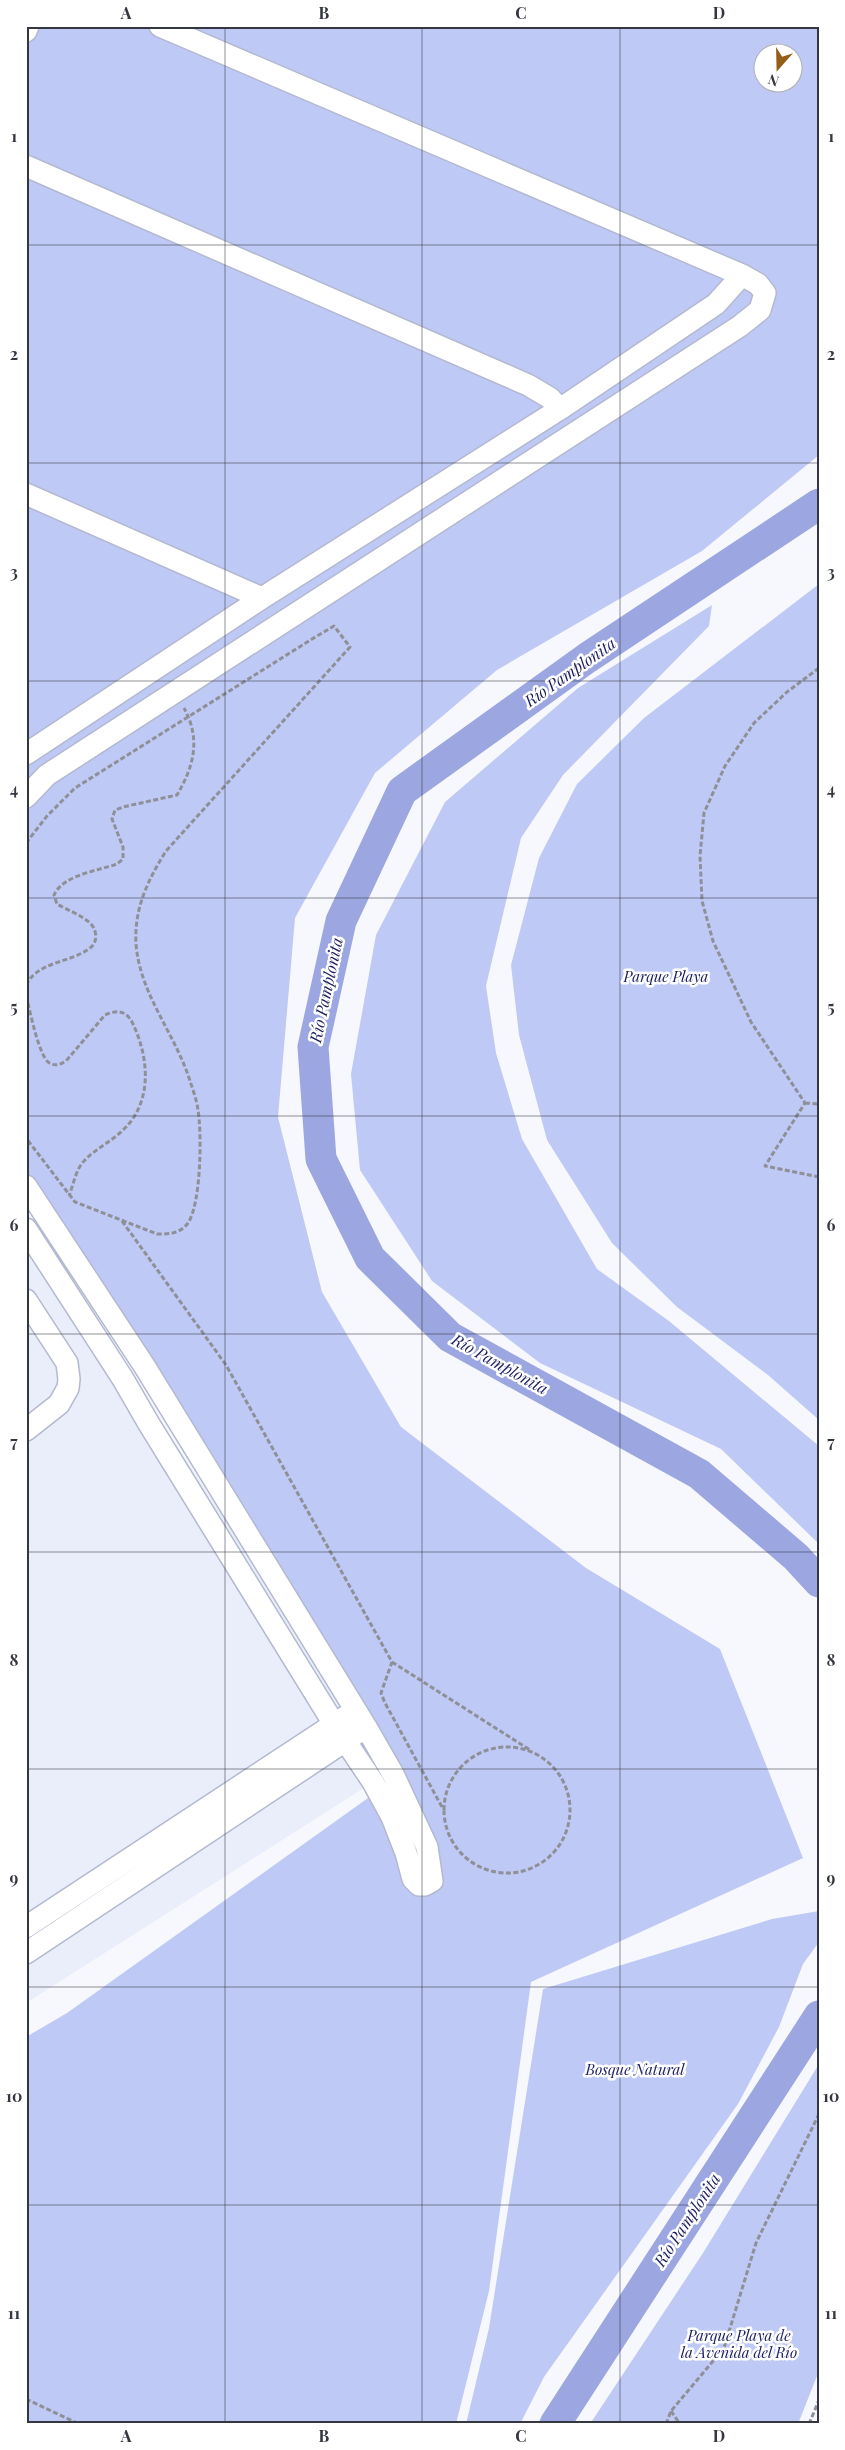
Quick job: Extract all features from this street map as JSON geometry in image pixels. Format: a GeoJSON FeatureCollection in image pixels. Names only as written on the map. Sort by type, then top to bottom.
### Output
{"type":"FeatureCollection","features":[{"type":"Feature","properties":{"kind":"street"},"geometry":{"type":"LineString","coordinates":[[26,31],[28,26]]}},
{"type":"Feature","properties":{"kind":"street"},"geometry":{"type":"LineString","coordinates":[[26,797],[47,775],[740,326],[760,310],[765,293],[758,284],[742,275],[160,26]]}},
{"type":"Feature","properties":{"kind":"street"},"geometry":{"type":"LineString","coordinates":[[26,166],[528,385],[550,398],[560,409]]}},
{"type":"Feature","properties":{"kind":"street"},"geometry":{"type":"LineString","coordinates":[[26,754],[262,598],[560,409],[716,304],[742,275]]}},
{"type":"Feature","properties":{"kind":"street"},"geometry":{"type":"LineString","coordinates":[[26,494],[262,598]]}},
{"type":"Feature","properties":{"kind":"street"},"geometry":{"type":"LineString","coordinates":[[26,1186],[145,1367],[362,1719],[393,1774],[427,1847],[432,1881],[425,1885],[419,1884],[413,1879],[406,1852],[392,1817],[373,1782],[340,1732],[123,1379],[28,1233]]}},
{"type":"Feature","properties":{"kind":"street"},"geometry":{"type":"LineString","coordinates":[[26,1300],[32,1323],[67,1362],[69,1379],[68,1388],[59,1404],[26,1430]]}},
{"type":"Feature","properties":{"kind":"street"},"geometry":{"type":"LineString","coordinates":[[123,1379],[129,1383],[136,1383],[142,1380],[145,1374],[145,1367]]}},
{"type":"Feature","properties":{"kind":"street"},"geometry":{"type":"LineString","coordinates":[[149,1424],[158,1415],[173,1414]]}},
{"type":"Feature","properties":{"kind":"street"},"geometry":{"type":"LineString","coordinates":[[26,1927],[362,1719]]}},
{"type":"Feature","properties":{"kind":"street"},"geometry":{"type":"LineString","coordinates":[[26,1953],[340,1732]]}},
{"type":"Feature","properties":{"kind":"path"},"geometry":{"type":"LineString","coordinates":[[26,843],[47,816],[75,788],[334,626],[350,647],[166,851],[146,882],[137,914],[136,943],[141,976],[185,1067],[198,1110],[198,1184],[188,1223],[180,1231],[169,1234],[157,1234],[80,1205],[69,1196],[26,1138]]}},
{"type":"Feature","properties":{"kind":"path"},"geometry":{"type":"LineString","coordinates":[[805,1103],[751,1022],[712,941],[702,901],[700,856],[704,813],[725,766],[754,723],[787,692],[819,668]]}},
{"type":"Feature","properties":{"kind":"path"},"geometry":{"type":"LineString","coordinates":[[26,985],[28,976],[90,948],[96,939],[95,929],[89,922],[57,904],[54,895],[65,881],[117,864],[123,859],[123,847],[112,819],[115,810],[177,795],[195,746],[188,716],[175,693]]}},
{"type":"Feature","properties":{"kind":"path"},"geometry":{"type":"LineString","coordinates":[[26,915],[26,937]]}},
{"type":"Feature","properties":{"kind":"path"},"geometry":{"type":"LineString","coordinates":[[26,996],[44,1058],[50,1064],[59,1065],[66,1061],[106,1015],[113,1011],[121,1011],[129,1016],[134,1026],[145,1068],[145,1090],[134,1116],[121,1132],[83,1162],[69,1196]]}},
{"type":"Feature","properties":{"kind":"path"},"geometry":{"type":"LineString","coordinates":[[805,1103],[819,1104]]}},
{"type":"Feature","properties":{"kind":"path"},"geometry":{"type":"LineString","coordinates":[[805,1103],[766,1166],[819,1177]]}},
{"type":"Feature","properties":{"kind":"path"},"geometry":{"type":"LineString","coordinates":[[122,1221],[226,1365],[392,1662],[551,1764],[564,1782],[570,1802],[570,1824],[562,1844],[547,1860],[529,1871],[507,1874],[487,1870],[469,1860],[455,1845],[446,1826],[442,1807],[381,1693],[392,1662]]}},
{"type":"Feature","properties":{"kind":"path"},"geometry":{"type":"LineString","coordinates":[[442,1807],[447,1786],[457,1769],[473,1756],[492,1748],[513,1747],[533,1752]]}},
{"type":"Feature","properties":{"kind":"path"},"geometry":{"type":"LineString","coordinates":[[666,2424],[671,2411],[724,2348],[756,2244],[819,2114]]}},
{"type":"Feature","properties":{"kind":"path"},"geometry":{"type":"LineString","coordinates":[[26,2399],[79,2424]]}},
{"type":"Feature","properties":{"kind":"path"},"geometry":{"type":"LineString","coordinates":[[809,2424],[819,2400]]}},
{"type":"Feature","properties":{"kind":"path"},"geometry":{"type":"LineString","coordinates":[[671,2411],[680,2424]]}},
{"type":"Feature","properties":{"kind":"shaded area"},"geometry":{"type":"Polygon","coordinates":[[[26,1214],[389,1772],[26,2003],[26,1214]]]}},
{"type":"Feature","properties":{"kind":"green space"},"geometry":{"type":"Polygon","coordinates":[[[26,26],[819,26],[819,455],[702,551],[497,670],[375,773],[295,918],[278,1117],[322,1292],[401,1427],[586,1568],[720,1649],[803,1858],[531,1982],[489,2291],[456,2424],[26,2424],[26,2037],[67,2013],[403,1773],[26,1197],[26,26]]]}},
{"type":"Feature","properties":{"kind":"green space","name":"Parque Playa"},"geometry":{"type":"Polygon","coordinates":[[[819,584],[819,1420],[768,1375],[677,1307],[612,1243],[547,1140],[519,1035],[511,965],[539,858],[577,784],[644,718],[819,584]]]}},
{"type":"Feature","properties":{"kind":"green space"},"geometry":{"type":"Polygon","coordinates":[[[712,605],[709,626],[563,775],[521,838],[486,986],[496,1053],[522,1139],[597,1269],[669,1321],[819,1446],[819,1544],[721,1449],[540,1363],[432,1281],[360,1170],[351,1074],[376,935],[445,802],[578,688],[712,605]]]}},
{"type":"Feature","properties":{"kind":"green space","name":"Bosque Natural"},"geometry":{"type":"Polygon","coordinates":[[[819,1911],[819,1942],[803,1964],[779,2027],[738,2104],[544,2377],[520,2424],[466,2424],[489,2328],[543,1989],[772,1919],[819,1911]]]}},
{"type":"Feature","properties":{"kind":"green space","name":"Parque Playa de la Avenida del Río"},"geometry":{"type":"Polygon","coordinates":[[[819,2064],[819,2371],[798,2424],[590,2424],[703,2253],[819,2064]]]}},
{"type":"Feature","properties":{"kind":"waterway","name":"Río Pamplonita"},"geometry":{"type":"LineString","coordinates":[[819,504],[587,658],[402,791],[341,921],[313,1047],[321,1159],[370,1258],[450,1337],[699,1474],[796,1557],[819,1582]]}},
{"type":"Feature","properties":{"kind":"waterway","name":"Río Pamplonita"},"geometry":{"type":"LineString","coordinates":[[555,2424],[819,2016]]}}]}
